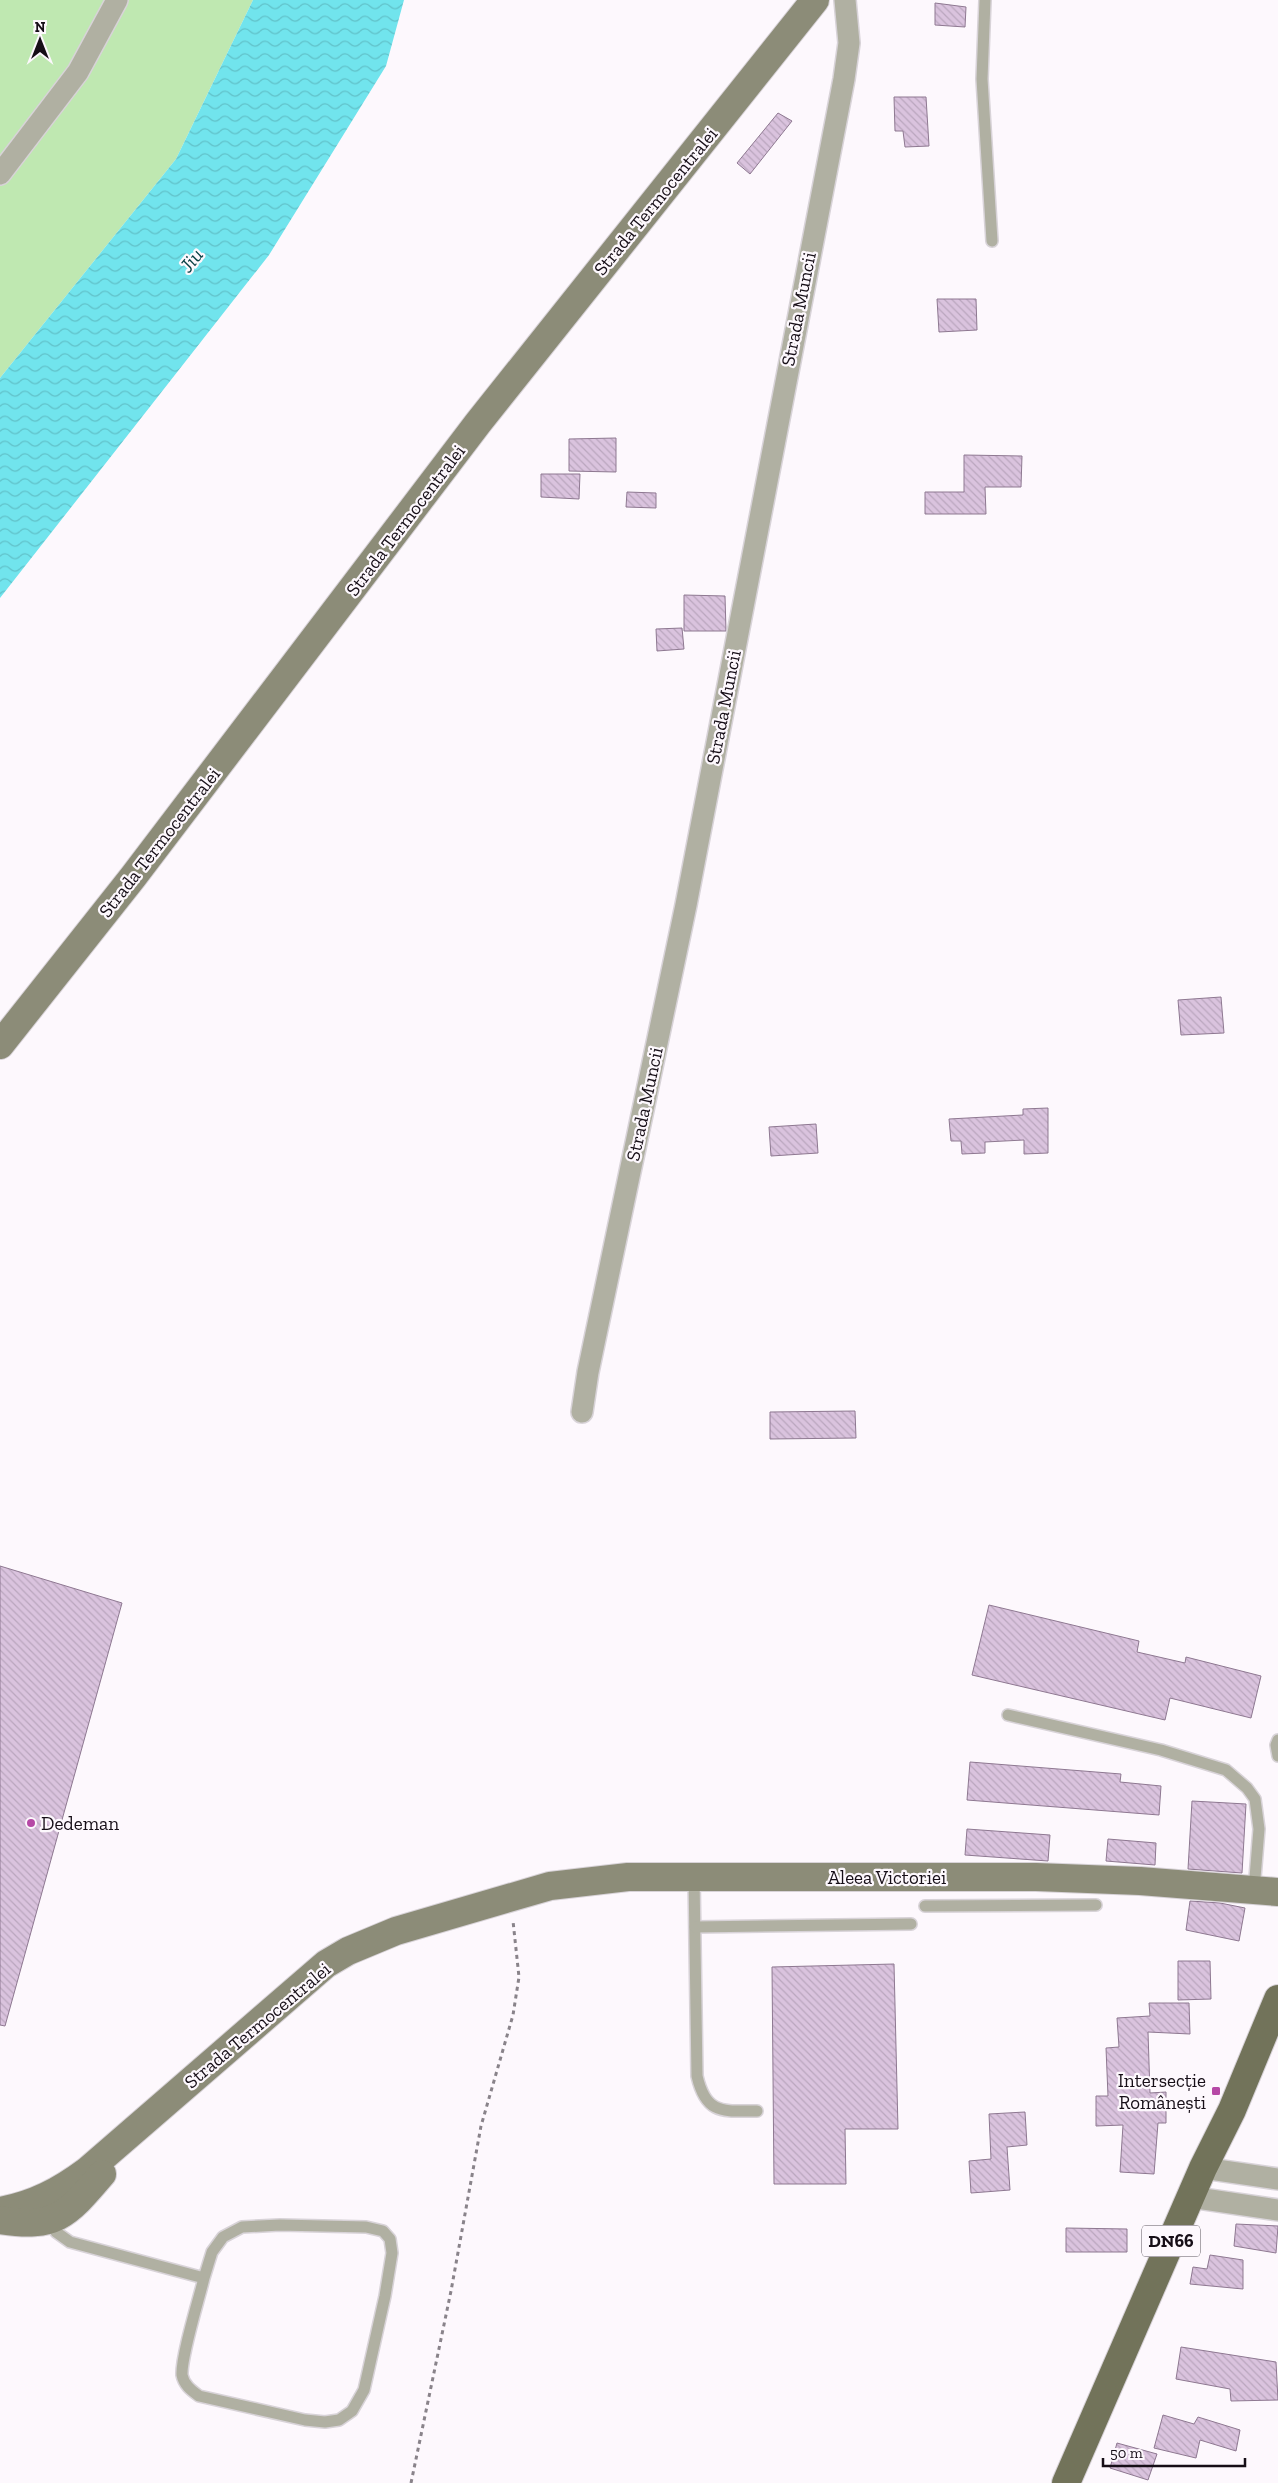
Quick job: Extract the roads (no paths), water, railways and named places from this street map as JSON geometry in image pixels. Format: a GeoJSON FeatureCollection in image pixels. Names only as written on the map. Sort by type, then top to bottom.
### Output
{"type":"FeatureCollection","features":[{"type":"Feature","properties":{"kind":"main road","name":"DN66"},"geometry":{"type":"LineString","coordinates":[[1066,2483],[1190,2197],[1232,2110],[1278,1999]]}},
{"type":"Feature","properties":{"kind":"street"},"geometry":{"type":"LineString","coordinates":[[0,174],[78,72],[117,0]]}},
{"type":"Feature","properties":{"kind":"street","name":"Strada Termocentralei"},"geometry":{"type":"LineString","coordinates":[[0,1045],[133,878],[478,423],[815,0]]}},
{"type":"Feature","properties":{"kind":"street","name":"Strada Muncii"},"geometry":{"type":"LineString","coordinates":[[582,1412],[588,1372],[686,905],[844,80],[849,43],[845,0]]}},
{"type":"Feature","properties":{"kind":"street","name":"Aleea Victoriei"},"geometry":{"type":"LineString","coordinates":[[508,1898],[550,1886],[603,1878],[694,1877],[1036,1877],[1270,1890]]}},
{"type":"Feature","properties":{"kind":"street","name":"Strada Termocentralei"},"geometry":{"type":"LineString","coordinates":[[0,2211],[31,2203],[50,2195],[87,2171],[326,1964],[348,1951],[396,1931],[508,1898]]}},
{"type":"Feature","properties":{"kind":"street","name":"Strada Termocentralei"},"geometry":{"type":"LineString","coordinates":[[0,2220],[26,2224],[49,2220],[72,2208],[108,2166],[130,2134]]}},
{"type":"Feature","properties":{"kind":"street"},"geometry":{"type":"LineString","coordinates":[[1203,2168],[1278,2179]]}},
{"type":"Feature","properties":{"kind":"street"},"geometry":{"type":"LineString","coordinates":[[1190,2197],[1278,2210]]}},
{"type":"Feature","properties":{"kind":"lane"},"geometry":{"type":"LineString","coordinates":[[984,0],[982,79],[992,241]]}},
{"type":"Feature","properties":{"kind":"lane"},"geometry":{"type":"LineString","coordinates":[[1008,1715],[1161,1750],[1226,1770],[1247,1788],[1255,1799],[1258,1829],[1270,1890]]}},
{"type":"Feature","properties":{"kind":"lane"},"geometry":{"type":"LineString","coordinates":[[1278,1740],[1276,1745],[1278,1756]]}},
{"type":"Feature","properties":{"kind":"lane"},"geometry":{"type":"LineString","coordinates":[[694,1877],[697,2076],[701,2093],[710,2106],[722,2111],[757,2111]]}},
{"type":"Feature","properties":{"kind":"lane"},"geometry":{"type":"LineString","coordinates":[[925,1906],[1096,1905]]}},
{"type":"Feature","properties":{"kind":"lane"},"geometry":{"type":"LineString","coordinates":[[694,1927],[911,1924]]}},
{"type":"Feature","properties":{"kind":"lane"},"geometry":{"type":"LineString","coordinates":[[49,2220],[56,2232],[70,2242],[204,2278]]}},
{"type":"Feature","properties":{"kind":"lane"},"geometry":{"type":"LineString","coordinates":[[280,2225],[357,2227],[382,2231],[390,2239],[392,2253],[386,2296],[364,2390],[352,2412],[339,2420],[325,2422],[305,2420],[199,2396],[187,2387],[182,2375],[204,2278],[212,2252],[223,2237],[242,2228],[280,2225]]}},
{"type":"Feature","properties":{"kind":"water","name":"Jiu"},"geometry":{"type":"Polygon","coordinates":[[[253,0],[404,0],[386,66],[269,255],[0,598],[0,378],[176,159],[253,0]]]}},
{"type":"Feature","properties":{"kind":"place","name":"Dedeman"},"geometry":{"type":"Point","coordinates":[31,1823]}},
{"type":"Feature","properties":{"kind":"place","name":"Intersecție Românești"},"geometry":{"type":"Point","coordinates":[1216,2091]}}]}
